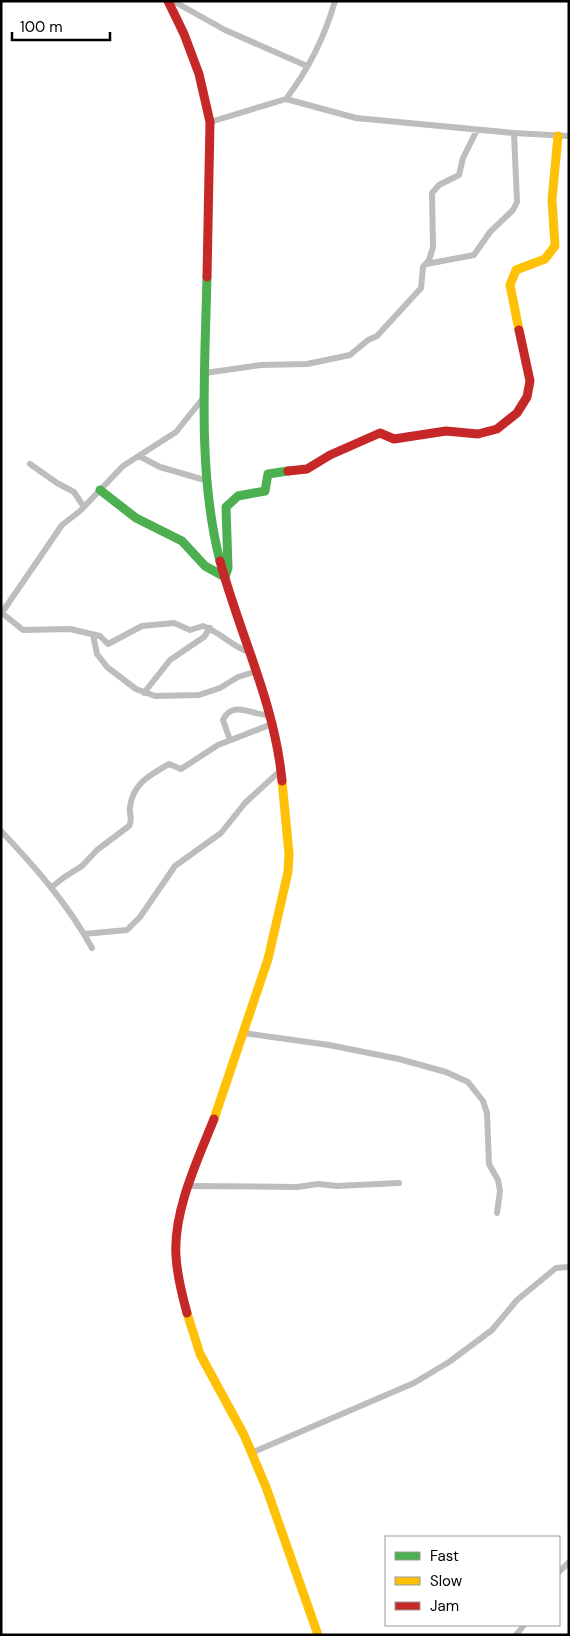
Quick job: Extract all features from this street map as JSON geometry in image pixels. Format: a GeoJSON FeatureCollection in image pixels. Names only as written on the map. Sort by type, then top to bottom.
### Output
{"type":"FeatureCollection","features":[{"type":"Feature","properties":{"kind":"street"},"geometry":{"type":"LineString","coordinates":[[168,1],[184,34],[199,74],[210,122],[205,396],[208,481],[216,544],[272,724],[281,770],[289,854],[288,872],[268,959],[244,1033],[188,1186],[178,1228],[176,1255],[184,1301],[200,1354],[252,1453],[318,1635]]}},
{"type":"Feature","properties":{"kind":"street"},"geometry":{"type":"LineString","coordinates":[[173,1],[225,30],[307,66]]}},
{"type":"Feature","properties":{"kind":"street"},"geometry":{"type":"LineString","coordinates":[[286,99],[307,66],[331,16],[335,1]]}},
{"type":"Feature","properties":{"kind":"street"},"geometry":{"type":"LineString","coordinates":[[210,122],[286,99],[356,118],[514,134],[569,136]]}},
{"type":"Feature","properties":{"kind":"street"},"geometry":{"type":"LineString","coordinates":[[205,373],[262,365],[307,364],[354,353],[383,330],[414,298],[421,288],[425,264],[429,260],[434,245],[432,193],[439,184],[458,175],[463,158],[477,130]]}},
{"type":"Feature","properties":{"kind":"street"},"geometry":{"type":"LineString","coordinates":[[425,264],[474,255],[490,232],[513,210],[517,202],[514,134]]}},
{"type":"Feature","properties":{"kind":"street"},"geometry":{"type":"LineString","coordinates":[[225,576],[228,568],[226,507],[230,500],[242,493],[265,491],[267,475],[307,469],[330,455],[380,434],[394,439],[446,431],[478,434],[492,431],[508,422],[520,409],[527,397],[530,381],[510,285],[516,270],[545,259],[555,246],[552,200],[558,136]]}},
{"type":"Feature","properties":{"kind":"street"},"geometry":{"type":"LineString","coordinates":[[205,396],[176,432],[121,468],[84,507],[57,531],[2,614],[23,630],[70,630],[100,636],[108,644],[142,626],[174,623],[190,630],[203,626],[210,628],[242,650],[250,652]]}},
{"type":"Feature","properties":{"kind":"street"},"geometry":{"type":"LineString","coordinates":[[139,456],[160,467],[208,481]]}},
{"type":"Feature","properties":{"kind":"street"},"geometry":{"type":"LineString","coordinates":[[30,464],[56,484],[74,492],[84,507]]}},
{"type":"Feature","properties":{"kind":"street"},"geometry":{"type":"LineString","coordinates":[[100,490],[136,518],[182,541],[205,566],[225,576]]}},
{"type":"Feature","properties":{"kind":"street"},"geometry":{"type":"LineString","coordinates":[[144,693],[170,660],[204,637],[210,628]]}},
{"type":"Feature","properties":{"kind":"street"},"geometry":{"type":"LineString","coordinates":[[93,635],[100,660],[129,684],[144,693],[156,696],[199,695],[220,688],[238,677],[257,671]]}},
{"type":"Feature","properties":{"kind":"street"},"geometry":{"type":"LineString","coordinates":[[230,740],[223,720],[228,714],[239,709],[269,715]]}},
{"type":"Feature","properties":{"kind":"street"},"geometry":{"type":"LineString","coordinates":[[52,887],[82,866],[98,850],[129,826],[131,822],[132,800],[142,779],[169,764],[181,769],[230,740],[272,724]]}},
{"type":"Feature","properties":{"kind":"street"},"geometry":{"type":"LineString","coordinates":[[84,934],[128,930],[140,917],[175,866],[221,833],[245,803],[281,770]]}},
{"type":"Feature","properties":{"kind":"street"},"geometry":{"type":"LineString","coordinates":[[1,831],[52,887],[92,948]]}},
{"type":"Feature","properties":{"kind":"street"},"geometry":{"type":"LineString","coordinates":[[244,1033],[329,1045],[399,1059],[446,1072],[468,1082],[483,1101],[487,1113],[489,1164],[498,1180],[500,1191],[498,1212]]}},
{"type":"Feature","properties":{"kind":"street"},"geometry":{"type":"LineString","coordinates":[[188,1186],[288,1187],[318,1184],[337,1186],[399,1183]]}},
{"type":"Feature","properties":{"kind":"street"},"geometry":{"type":"LineString","coordinates":[[252,1453],[414,1383],[449,1362],[492,1330],[517,1300],[556,1268],[569,1267]]}},
{"type":"Feature","properties":{"kind":"street"},"geometry":{"type":"LineString","coordinates":[[560,1571],[569,1562]]}},
{"type":"Feature","properties":{"kind":"traffic: fast"},"geometry":{"type":"LineString","coordinates":[[207,277],[204,384],[205,456],[208,492],[220,561]]}},
{"type":"Feature","properties":{"kind":"traffic: fast"},"geometry":{"type":"LineString","coordinates":[[100,490],[136,518],[182,541],[205,566],[225,577],[228,568],[226,507],[238,496],[265,491],[268,474],[288,471]]}},
{"type":"Feature","properties":{"kind":"traffic: slow"},"geometry":{"type":"LineString","coordinates":[[519,330],[510,285],[516,270],[545,259],[555,246],[552,200],[558,136]]}},
{"type":"Feature","properties":{"kind":"traffic: slow"},"geometry":{"type":"LineString","coordinates":[[214,1119],[268,959],[288,872],[289,854],[282,781]]}},
{"type":"Feature","properties":{"kind":"traffic: slow"},"geometry":{"type":"LineString","coordinates":[[187,1313],[200,1354],[244,1435],[266,1487],[318,1635]]}},
{"type":"Feature","properties":{"kind":"traffic: jam"},"geometry":{"type":"LineString","coordinates":[[168,1],[184,34],[199,74],[210,122],[207,277]]}},
{"type":"Feature","properties":{"kind":"traffic: jam"},"geometry":{"type":"LineString","coordinates":[[288,471],[307,469],[330,455],[380,433],[394,439],[446,431],[478,434],[497,429],[517,413],[527,397],[530,381],[519,330]]}},
{"type":"Feature","properties":{"kind":"traffic: jam"},"geometry":{"type":"LineString","coordinates":[[220,561],[265,697],[278,752],[282,781]]}},
{"type":"Feature","properties":{"kind":"traffic: jam"},"geometry":{"type":"LineString","coordinates":[[187,1313],[176,1256],[178,1221],[194,1168],[214,1119]]}}]}
